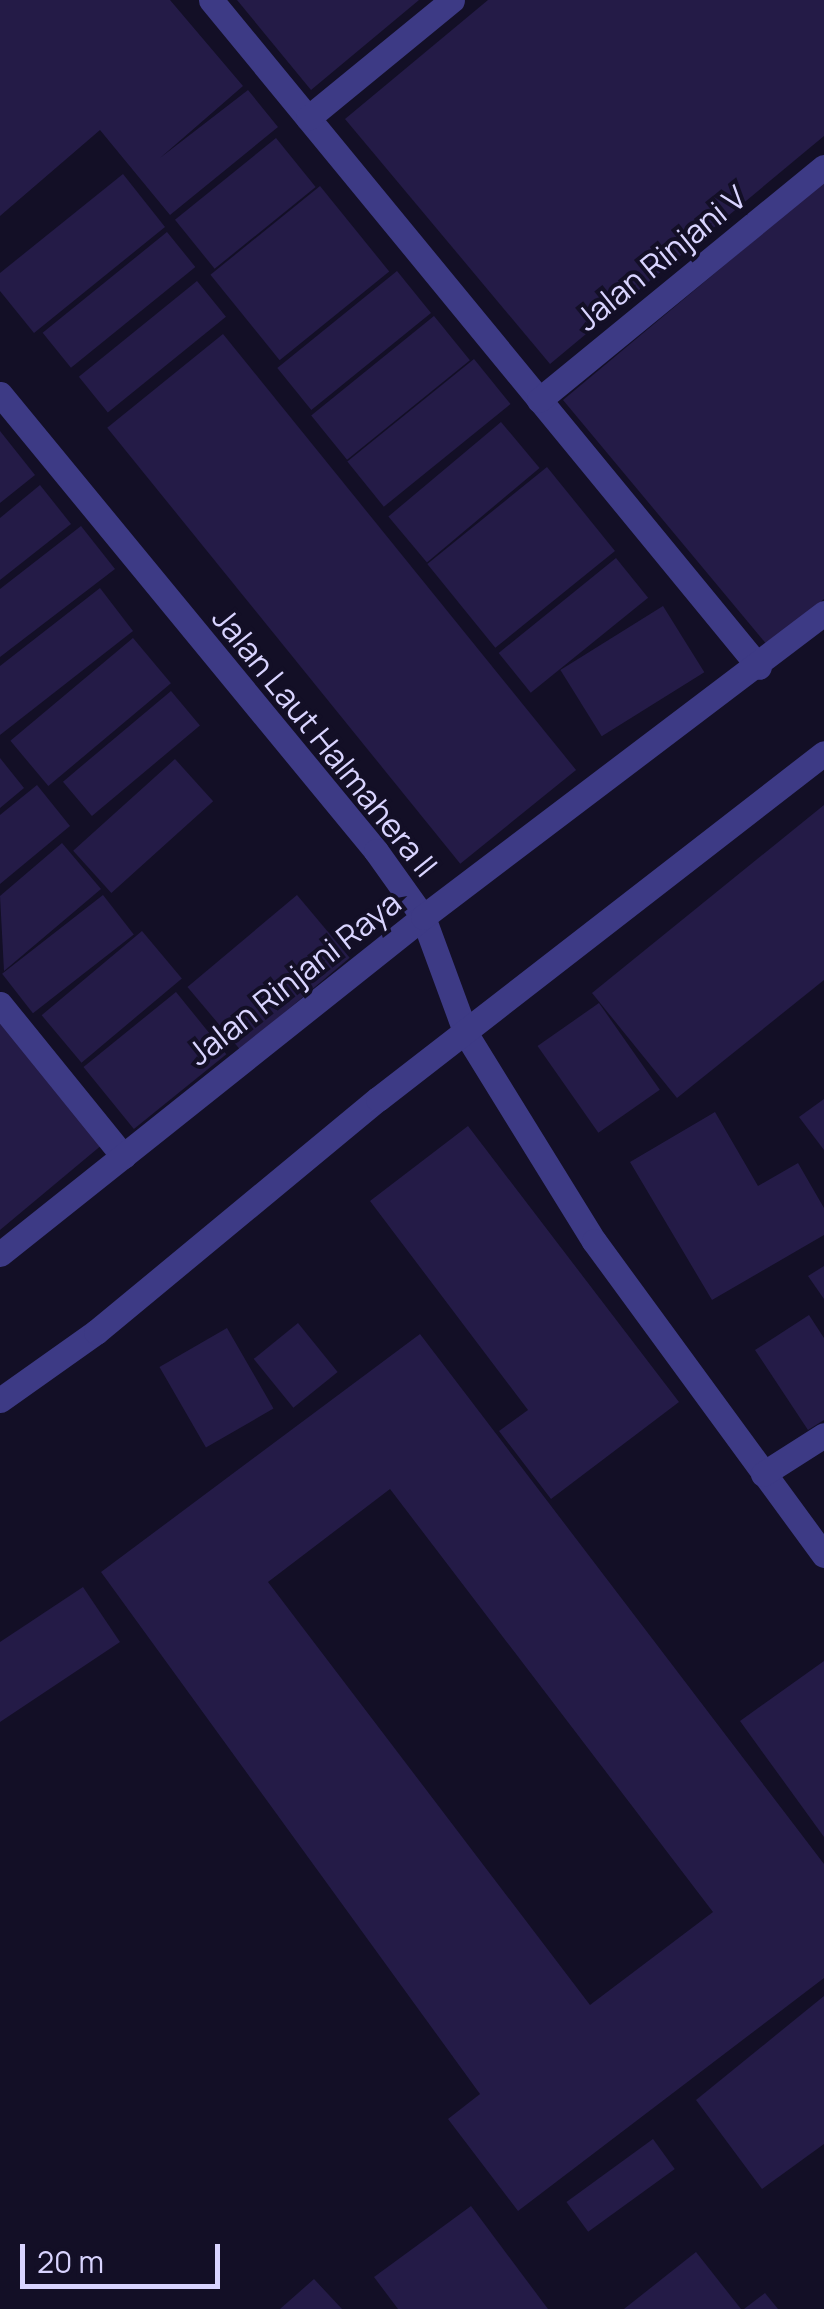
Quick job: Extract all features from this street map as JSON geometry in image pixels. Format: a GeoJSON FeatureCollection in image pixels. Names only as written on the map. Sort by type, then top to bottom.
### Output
{"type":"FeatureCollection","features":[{"type":"Feature","properties":{"kind":"street"},"geometry":{"type":"LineString","coordinates":[[211,0],[759,666]]}},
{"type":"Feature","properties":{"kind":"street"},"geometry":{"type":"LineString","coordinates":[[308,118],[452,0]]}},
{"type":"Feature","properties":{"kind":"street","name":"Jalan Rinjani V"},"geometry":{"type":"LineString","coordinates":[[539,400],[824,168]]}},
{"type":"Feature","properties":{"kind":"street","name":"Jalan Laut Halmahera II"},"geometry":{"type":"LineString","coordinates":[[0,394],[376,851],[423,917],[466,1034],[594,1241],[824,1555]]}},
{"type":"Feature","properties":{"kind":"street","name":"Jalan Rinjani Raya"},"geometry":{"type":"LineString","coordinates":[[0,1254],[423,917],[824,613]]}},
{"type":"Feature","properties":{"kind":"street"},"geometry":{"type":"LineString","coordinates":[[0,1400],[96,1332],[824,753]]}},
{"type":"Feature","properties":{"kind":"street"},"geometry":{"type":"LineString","coordinates":[[0,1004],[123,1156]]}},
{"type":"Feature","properties":{"kind":"street"},"geometry":{"type":"LineString","coordinates":[[763,1474],[824,1435]]}},
{"type":"Feature","properties":{"kind":"building"},"geometry":{"type":"Polygon","coordinates":[[[0,0],[170,0],[243,86],[160,158],[248,90],[278,127],[170,215],[100,130],[0,216],[0,0]]]}},
{"type":"Feature","properties":{"kind":"building"},"geometry":{"type":"Polygon","coordinates":[[[237,0],[419,0],[311,90],[237,0]]]}},
{"type":"Feature","properties":{"kind":"building"},"geometry":{"type":"Polygon","coordinates":[[[488,0],[824,0],[824,136],[550,364],[345,119],[488,0]]]}},
{"type":"Feature","properties":{"kind":"building"},"geometry":{"type":"Polygon","coordinates":[[[276,138],[316,187],[215,269],[175,220],[276,138]]]}},
{"type":"Feature","properties":{"kind":"building"},"geometry":{"type":"Polygon","coordinates":[[[123,174],[165,227],[34,333],[0,291],[0,273],[123,174]]]}},
{"type":"Feature","properties":{"kind":"building"},"geometry":{"type":"Polygon","coordinates":[[[824,182],[824,599],[768,646],[563,400],[824,182]]]}},
{"type":"Feature","properties":{"kind":"building"},"geometry":{"type":"Polygon","coordinates":[[[320,186],[389,271],[280,360],[210,275],[320,186]]]}},
{"type":"Feature","properties":{"kind":"building"},"geometry":{"type":"Polygon","coordinates":[[[167,232],[195,267],[71,368],[43,333],[167,232]]]}},
{"type":"Feature","properties":{"kind":"building"},"geometry":{"type":"Polygon","coordinates":[[[397,271],[431,313],[311,410],[277,368],[397,271]]]}},
{"type":"Feature","properties":{"kind":"building"},"geometry":{"type":"Polygon","coordinates":[[[197,281],[226,317],[108,412],[79,377],[197,281]]]}},
{"type":"Feature","properties":{"kind":"building"},"geometry":{"type":"Polygon","coordinates":[[[434,316],[470,360],[347,460],[311,415],[434,316]]]}},
{"type":"Feature","properties":{"kind":"building"},"geometry":{"type":"Polygon","coordinates":[[[223,334],[576,770],[460,864],[107,428],[223,334]]]}},
{"type":"Feature","properties":{"kind":"building"},"geometry":{"type":"Polygon","coordinates":[[[474,359],[511,404],[384,507],[347,462],[474,359]]]}},
{"type":"Feature","properties":{"kind":"building"},"geometry":{"type":"Polygon","coordinates":[[[501,422],[540,468],[427,562],[388,516],[501,422]]]}},
{"type":"Feature","properties":{"kind":"building"},"geometry":{"type":"Polygon","coordinates":[[[0,431],[35,475],[0,503],[0,431]]]}},
{"type":"Feature","properties":{"kind":"building"},"geometry":{"type":"Polygon","coordinates":[[[547,467],[615,551],[495,648],[427,564],[547,467]]]}},
{"type":"Feature","properties":{"kind":"building"},"geometry":{"type":"Polygon","coordinates":[[[40,485],[71,524],[0,580],[0,518],[40,485]]]}},
{"type":"Feature","properties":{"kind":"building"},"geometry":{"type":"Polygon","coordinates":[[[81,526],[115,569],[0,657],[0,589],[81,526]]]}},
{"type":"Feature","properties":{"kind":"building"},"geometry":{"type":"Polygon","coordinates":[[[616,558],[648,598],[531,693],[499,653],[616,558]]]}},
{"type":"Feature","properties":{"kind":"building"},"geometry":{"type":"Polygon","coordinates":[[[100,588],[133,631],[0,735],[0,666],[100,588]]]}},
{"type":"Feature","properties":{"kind":"building"},"geometry":{"type":"Polygon","coordinates":[[[663,606],[704,672],[602,736],[560,670],[663,606]]]}},
{"type":"Feature","properties":{"kind":"building"},"geometry":{"type":"Polygon","coordinates":[[[133,638],[171,683],[48,786],[10,741],[133,638]]]}},
{"type":"Feature","properties":{"kind":"building"},"geometry":{"type":"Polygon","coordinates":[[[171,691],[200,725],[92,816],[63,782],[171,691]]]}},
{"type":"Feature","properties":{"kind":"building"},"geometry":{"type":"Polygon","coordinates":[[[0,758],[24,788],[0,808],[0,758]]]}},
{"type":"Feature","properties":{"kind":"building"},"geometry":{"type":"Polygon","coordinates":[[[175,759],[213,801],[111,893],[73,851],[175,759]]]}},
{"type":"Feature","properties":{"kind":"building"},"geometry":{"type":"Polygon","coordinates":[[[37,785],[70,826],[0,884],[0,815],[37,785]]]}},
{"type":"Feature","properties":{"kind":"building"},"geometry":{"type":"Polygon","coordinates":[[[824,805],[824,980],[677,1098],[592,993],[824,805]]]}},
{"type":"Feature","properties":{"kind":"building"},"geometry":{"type":"Polygon","coordinates":[[[62,843],[101,889],[4,971],[0,896],[62,843]]]}},
{"type":"Feature","properties":{"kind":"building"},"geometry":{"type":"Polygon","coordinates":[[[103,895],[134,934],[33,1013],[2,974],[103,895]]]}},
{"type":"Feature","properties":{"kind":"building"},"geometry":{"type":"Polygon","coordinates":[[[297,895],[350,958],[240,1050],[187,987],[297,895]]]}},
{"type":"Feature","properties":{"kind":"building"},"geometry":{"type":"Polygon","coordinates":[[[142,931],[182,978],[82,1063],[42,1015],[142,931]]]}},
{"type":"Feature","properties":{"kind":"building"},"geometry":{"type":"Polygon","coordinates":[[[176,992],[226,1054],[134,1129],[84,1067],[176,992]]]}},
{"type":"Feature","properties":{"kind":"building"},"geometry":{"type":"Polygon","coordinates":[[[599,1003],[660,1090],[598,1133],[538,1046],[599,1003]]]}},
{"type":"Feature","properties":{"kind":"building"},"geometry":{"type":"Polygon","coordinates":[[[0,1009],[103,1144],[0,1230],[0,1009]]]}},
{"type":"Feature","properties":{"kind":"building"},"geometry":{"type":"Polygon","coordinates":[[[824,1099],[824,1150],[799,1117],[824,1099]]]}},
{"type":"Feature","properties":{"kind":"building"},"geometry":{"type":"Polygon","coordinates":[[[715,1112],[758,1186],[798,1163],[824,1208],[824,1235],[712,1300],[630,1162],[715,1112]]]}},
{"type":"Feature","properties":{"kind":"building"},"geometry":{"type":"Polygon","coordinates":[[[468,1126],[679,1402],[551,1499],[499,1431],[528,1410],[370,1201],[468,1126]]]}},
{"type":"Feature","properties":{"kind":"building"},"geometry":{"type":"Polygon","coordinates":[[[824,1266],[824,1299],[808,1276],[824,1266]]]}},
{"type":"Feature","properties":{"kind":"building"},"geometry":{"type":"Polygon","coordinates":[[[809,1315],[824,1338],[824,1420],[808,1430],[755,1350],[809,1315]]]}},
{"type":"Feature","properties":{"kind":"building"},"geometry":{"type":"Polygon","coordinates":[[[298,1323],[338,1372],[293,1408],[254,1359],[298,1323]]]}},
{"type":"Feature","properties":{"kind":"building"},"geometry":{"type":"Polygon","coordinates":[[[227,1328],[274,1409],[206,1448],[159,1367],[227,1328]]]}},
{"type":"Feature","properties":{"kind":"building"},"geometry":{"type":"Polygon","coordinates":[[[420,1334],[824,1864],[824,1978],[518,2211],[448,2119],[480,2094],[101,1572],[420,1334]],[[390,1489],[268,1582],[590,2005],[713,1912],[390,1489]]]}},
{"type":"Feature","properties":{"kind":"building"},"geometry":{"type":"Polygon","coordinates":[[[83,1587],[120,1642],[0,1722],[0,1642],[83,1587]]]}},
{"type":"Feature","properties":{"kind":"building"},"geometry":{"type":"Polygon","coordinates":[[[824,1661],[824,1837],[740,1721],[824,1661]]]}},
{"type":"Feature","properties":{"kind":"building"},"geometry":{"type":"Polygon","coordinates":[[[824,1996],[824,2144],[762,2189],[696,2100],[824,1996]]]}},
{"type":"Feature","properties":{"kind":"building"},"geometry":{"type":"Polygon","coordinates":[[[653,2139],[675,2169],[588,2232],[566,2202],[653,2139]]]}},
{"type":"Feature","properties":{"kind":"building"},"geometry":{"type":"Polygon","coordinates":[[[471,2206],[548,2309],[398,2309],[374,2277],[471,2206]]]}},
{"type":"Feature","properties":{"kind":"building"},"geometry":{"type":"Polygon","coordinates":[[[696,2252],[741,2309],[624,2309],[696,2252]]]}},
{"type":"Feature","properties":{"kind":"building"},"geometry":{"type":"Polygon","coordinates":[[[314,2279],[342,2309],[280,2309],[314,2279]]]}},
{"type":"Feature","properties":{"kind":"building"},"geometry":{"type":"Polygon","coordinates":[[[765,2293],[778,2309],[744,2309],[765,2293]]]}}]}
